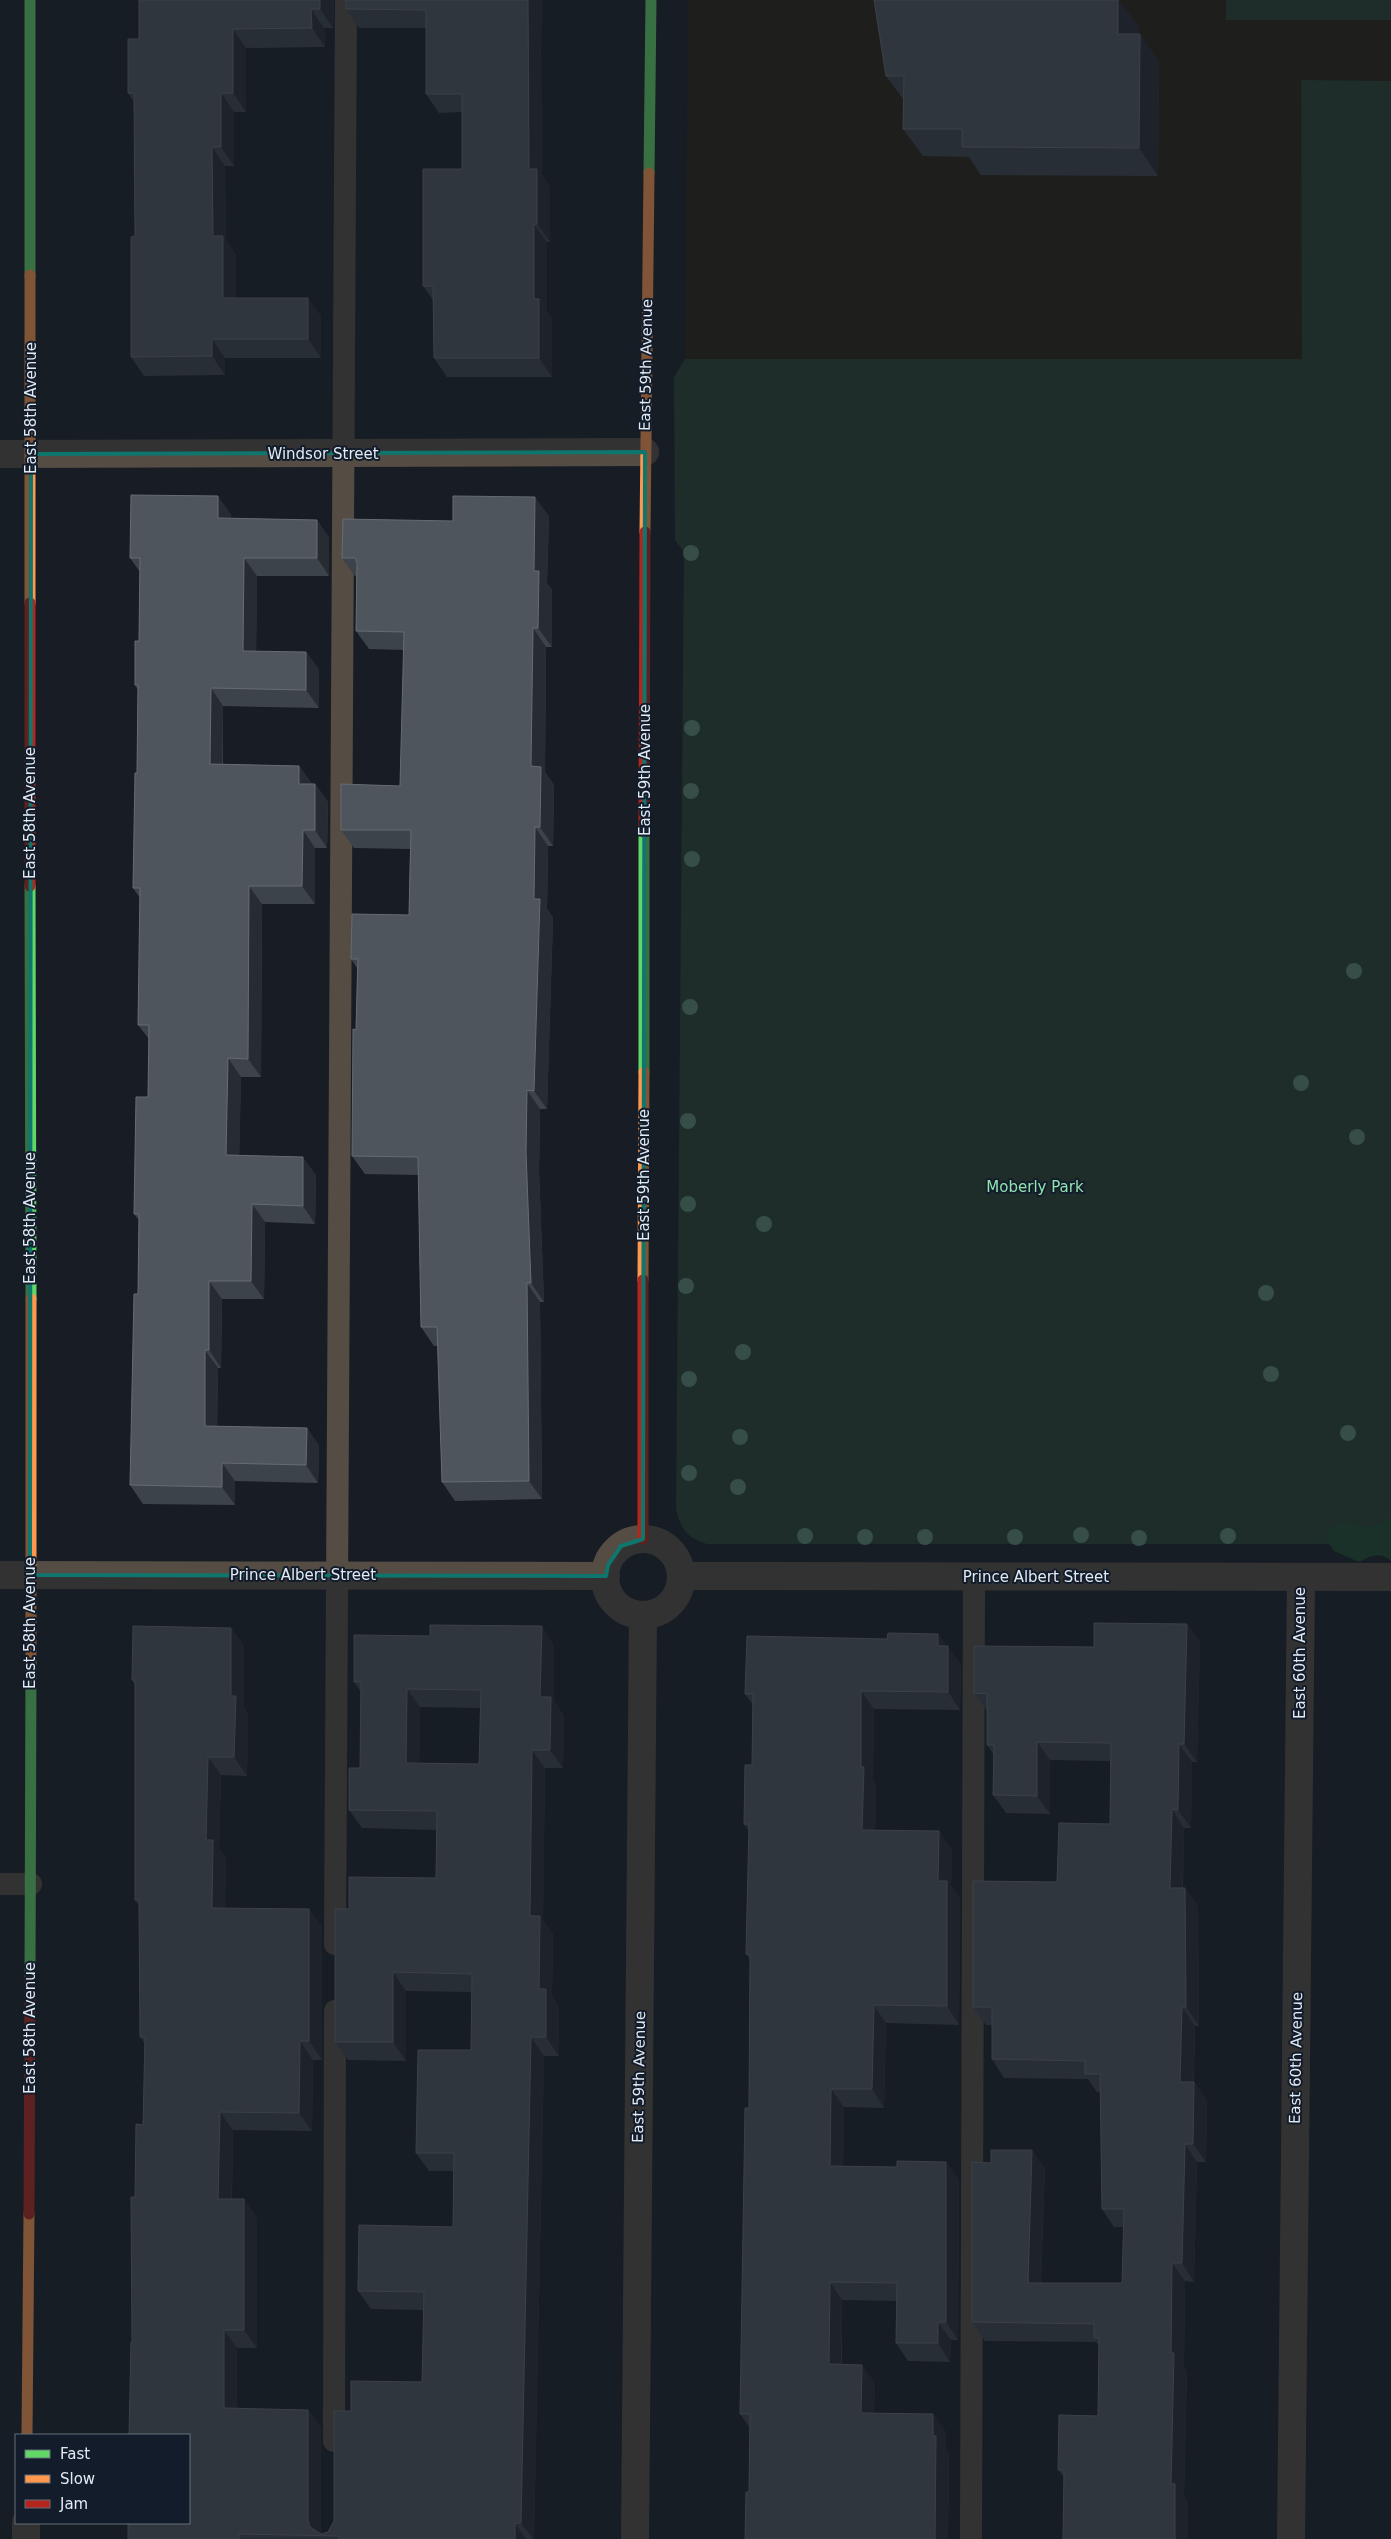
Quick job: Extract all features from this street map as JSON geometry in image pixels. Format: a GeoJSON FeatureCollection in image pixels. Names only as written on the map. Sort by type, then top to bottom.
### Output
{"type":"FeatureCollection","features":[{"type":"Feature","properties":{"kind":"street","name":"East 58th Avenue"},"geometry":{"type":"LineString","coordinates":[[27,2434],[31,1884],[30,0]]}},
{"type":"Feature","properties":{"kind":"street","name":"East 59th Avenue"},"geometry":{"type":"LineString","coordinates":[[643,1539],[646,452],[651,0]]}},
{"type":"Feature","properties":{"kind":"street","name":"Windsor Street"},"geometry":{"type":"LineString","coordinates":[[0,454],[646,452]]}},
{"type":"Feature","properties":{"kind":"street"},"geometry":{"type":"LineString","coordinates":[[643,1539],[655,1541],[665,1546],[679,1565],[681,1576],[674,1600],[666,1608],[655,1613],[642,1615],[631,1613],[621,1608],[612,1599],[607,1588],[606,1576],[608,1565],[621,1546],[643,1539]]}},
{"type":"Feature","properties":{"kind":"street","name":"Prince Albert Street"},"geometry":{"type":"LineString","coordinates":[[0,1576],[606,1576]]}},
{"type":"Feature","properties":{"kind":"street","name":"Prince Albert Street"},"geometry":{"type":"LineString","coordinates":[[681,1576],[1391,1577]]}},
{"type":"Feature","properties":{"kind":"street","name":"East 60th Avenue"},"geometry":{"type":"LineString","coordinates":[[1291,2539],[1300,1577]]}},
{"type":"Feature","properties":{"kind":"street","name":"East 59th Avenue"},"geometry":{"type":"LineString","coordinates":[[635,2539],[642,1615]]}},
{"type":"Feature","properties":{"kind":"street"},"geometry":{"type":"LineString","coordinates":[[26,2524],[26,2539]]}},
{"type":"Feature","properties":{"kind":"lane"},"geometry":{"type":"LineString","coordinates":[[335,1963],[346,0]]}},
{"type":"Feature","properties":{"kind":"lane"},"geometry":{"type":"LineString","coordinates":[[971,2539],[974,1577]]}},
{"type":"Feature","properties":{"kind":"lane"},"geometry":{"type":"LineString","coordinates":[[0,1884],[31,1884]]}},
{"type":"Feature","properties":{"kind":"lane"},"geometry":{"type":"LineString","coordinates":[[334,2460],[335,1993]]}},
{"type":"Feature","properties":{"kind":"highlighted area"},"geometry":{"type":"Polygon","coordinates":[[[645,452],[643,1539],[621,1546],[608,1565],[606,1576],[30,1575],[31,454],[645,452]]]}},
{"type":"Feature","properties":{"kind":"shaded area"},"geometry":{"type":"Polygon","coordinates":[[[688,0],[1391,0],[1391,81],[1301,80],[1303,359],[685,359],[688,0]]]}},
{"type":"Feature","properties":{"kind":"green space"},"geometry":{"type":"Polygon","coordinates":[[[1226,0],[1391,0],[1391,20],[1226,20],[1226,0]]]}},
{"type":"Feature","properties":{"kind":"green space","name":"Moberly Park"},"geometry":{"type":"Polygon","coordinates":[[[1301,80],[1391,81],[1391,1544],[707,1544],[700,1542],[686,1532],[680,1522],[676,1509],[684,552],[675,540],[674,377],[685,359],[1302,359],[1301,80]]]}},
{"type":"Feature","properties":{"kind":"green space"},"geometry":{"type":"Polygon","coordinates":[[[1391,1518],[1391,1561],[1379,1555],[1371,1556],[1359,1562],[1334,1551],[1325,1538],[1330,1530],[1342,1523],[1367,1527],[1380,1524],[1391,1518]]]}},
{"type":"Feature","properties":{"kind":"building"},"geometry":{"type":"Polygon","coordinates":[[[139,0],[320,0],[320,9],[311,9],[312,28],[233,29],[233,93],[221,93],[221,147],[212,147],[213,236],[223,236],[223,298],[308,298],[308,339],[212,339],[212,356],[131,357],[131,237],[135,236],[134,93],[128,93],[128,39],[139,39],[139,0]]]}},
{"type":"Feature","properties":{"kind":"building"},"geometry":{"type":"Polygon","coordinates":[[[346,0],[528,0],[529,169],[537,169],[537,224],[534,224],[534,299],[539,299],[539,358],[434,358],[433,286],[423,286],[423,169],[462,169],[462,94],[426,94],[426,10],[346,9],[346,0]]]}},
{"type":"Feature","properties":{"kind":"building"},"geometry":{"type":"Polygon","coordinates":[[[874,0],[1118,0],[1118,34],[1140,34],[1139,148],[962,147],[962,129],[903,129],[904,76],[886,76],[874,0]]]}},
{"type":"Feature","properties":{"kind":"building"},"geometry":{"type":"Polygon","coordinates":[[[131,495],[218,496],[218,518],[317,520],[317,558],[244,558],[243,651],[306,652],[306,690],[211,688],[210,764],[299,766],[299,784],[315,784],[315,830],[303,830],[302,886],[249,886],[248,1059],[228,1058],[226,1155],[303,1157],[303,1206],[252,1204],[251,1281],[209,1281],[209,1350],[205,1350],[205,1426],[307,1428],[306,1465],[222,1463],[222,1487],[130,1485],[134,1294],[138,1294],[139,1214],[134,1214],[136,1097],[148,1097],[149,1025],[138,1025],[140,888],[133,888],[138,685],[135,685],[135,641],[139,641],[140,558],[130,558],[131,495]]]}},
{"type":"Feature","properties":{"kind":"building"},"geometry":{"type":"Polygon","coordinates":[[[453,496],[535,497],[534,571],[539,571],[538,628],[533,628],[531,766],[541,767],[540,827],[535,827],[534,899],[540,899],[534,1091],[527,1090],[526,1152],[531,1283],[527,1283],[529,1481],[442,1482],[437,1327],[421,1327],[418,1157],[352,1156],[353,1029],[356,1030],[358,959],[351,959],[352,914],[409,915],[411,830],[341,830],[341,784],[400,786],[404,632],[356,631],[357,563],[355,558],[342,558],[343,519],[453,521],[453,496]]]}},
{"type":"Feature","properties":{"kind":"building"},"geometry":{"type":"Polygon","coordinates":[[[1094,1623],[1187,1624],[1184,1744],[1179,1744],[1178,1810],[1172,1809],[1170,1888],[1185,1888],[1186,2007],[1182,2007],[1180,2082],[1194,2082],[1193,2144],[1185,2144],[1182,2263],[1172,2263],[1171,2353],[1174,2353],[1171,2484],[1175,2484],[1175,2539],[1063,2539],[1064,2470],[1058,2470],[1059,2415],[1098,2416],[1099,2338],[1094,2338],[1094,2324],[972,2322],[972,2162],[991,2163],[991,2150],[1032,2150],[1028,2283],[1122,2283],[1124,2209],[1102,2209],[1100,2074],[1085,2074],[1085,2061],[992,2059],[992,2007],[973,2007],[973,1881],[1057,1882],[1059,1823],[1110,1824],[1111,1743],[1037,1742],[1037,1796],[993,1795],[994,1745],[987,1745],[987,1694],[974,1693],[974,1646],[1094,1647],[1094,1623]]]}},
{"type":"Feature","properties":{"kind":"building"},"geometry":{"type":"Polygon","coordinates":[[[430,1625],[542,1626],[540,1697],[551,1697],[550,1750],[532,1750],[530,1916],[540,1916],[539,1989],[546,1989],[546,2037],[531,2037],[521,2523],[515,2523],[515,2539],[339,2539],[339,2536],[239,2534],[239,2539],[128,2539],[128,2524],[190,2524],[190,2434],[129,2434],[132,2342],[131,2197],[135,2197],[136,2124],[143,2125],[145,2037],[140,2037],[139,1900],[135,1900],[135,1680],[132,1680],[133,1626],[231,1628],[231,1696],[236,1696],[234,1757],[208,1757],[206,1840],[213,1840],[212,1908],[309,1909],[309,2041],[300,2041],[299,2113],[220,2112],[218,2199],[244,2199],[244,2330],[224,2330],[224,2408],[308,2410],[308,2521],[310,2527],[321,2534],[328,2532],[334,2521],[334,2411],[351,2411],[351,2381],[422,2382],[424,2292],[358,2291],[359,2225],[453,2227],[454,2153],[416,2153],[418,2050],[471,2050],[472,1974],[393,1972],[393,2042],[335,2042],[335,1909],[349,1909],[349,1877],[436,1878],[437,1811],[349,1810],[349,1768],[360,1768],[361,1682],[354,1682],[354,1635],[430,1636],[430,1625]],[[407,1689],[406,1763],[479,1764],[481,1690],[407,1689]]]}},
{"type":"Feature","properties":{"kind":"building"},"geometry":{"type":"Polygon","coordinates":[[[888,1633],[938,1634],[938,1646],[948,1646],[948,1692],[861,1691],[861,1767],[864,1767],[862,1830],[939,1831],[938,1881],[947,1881],[947,2006],[874,2005],[872,2089],[831,2089],[830,2166],[897,2167],[897,2161],[946,2162],[946,2322],[938,2322],[938,2343],[896,2343],[897,2283],[830,2282],[829,2364],[862,2365],[861,2413],[933,2414],[933,2436],[936,2436],[935,2539],[745,2539],[746,2492],[749,2492],[750,2414],[740,2414],[745,2108],[749,2108],[750,1954],[746,1954],[749,1824],[744,1824],[745,1765],[752,1765],[753,1694],[745,1694],[747,1636],[887,1639],[888,1633]]]}},
{"type":"Feature","properties":{"kind":"traffic: fast"},"geometry":{"type":"LineString","coordinates":[[30,0],[30,275]]}},
{"type":"Feature","properties":{"kind":"traffic: fast"},"geometry":{"type":"LineString","coordinates":[[649,173],[651,0]]}},
{"type":"Feature","properties":{"kind":"traffic: fast"},"geometry":{"type":"LineString","coordinates":[[644,832],[644,1072]]}},
{"type":"Feature","properties":{"kind":"traffic: fast"},"geometry":{"type":"LineString","coordinates":[[30,886],[31,1299]]}},
{"type":"Feature","properties":{"kind":"traffic: fast"},"geometry":{"type":"LineString","coordinates":[[30,1978],[31,1663]]}},
{"type":"Feature","properties":{"kind":"traffic: slow"},"geometry":{"type":"LineString","coordinates":[[645,532],[649,173]]}},
{"type":"Feature","properties":{"kind":"traffic: slow"},"geometry":{"type":"LineString","coordinates":[[30,275],[30,603]]}},
{"type":"Feature","properties":{"kind":"traffic: slow"},"geometry":{"type":"LineString","coordinates":[[643,1280],[644,1072]]}},
{"type":"Feature","properties":{"kind":"traffic: slow"},"geometry":{"type":"LineString","coordinates":[[31,1299],[31,1663]]}},
{"type":"Feature","properties":{"kind":"traffic: slow"},"geometry":{"type":"LineString","coordinates":[[27,2434],[29,2214]]}},
{"type":"Feature","properties":{"kind":"traffic: jam"},"geometry":{"type":"LineString","coordinates":[[644,832],[645,532]]}},
{"type":"Feature","properties":{"kind":"traffic: jam"},"geometry":{"type":"LineString","coordinates":[[30,603],[30,886]]}},
{"type":"Feature","properties":{"kind":"traffic: jam"},"geometry":{"type":"LineString","coordinates":[[643,1280],[643,1539]]}},
{"type":"Feature","properties":{"kind":"traffic: jam"},"geometry":{"type":"LineString","coordinates":[[29,2214],[30,1978]]}}]}
